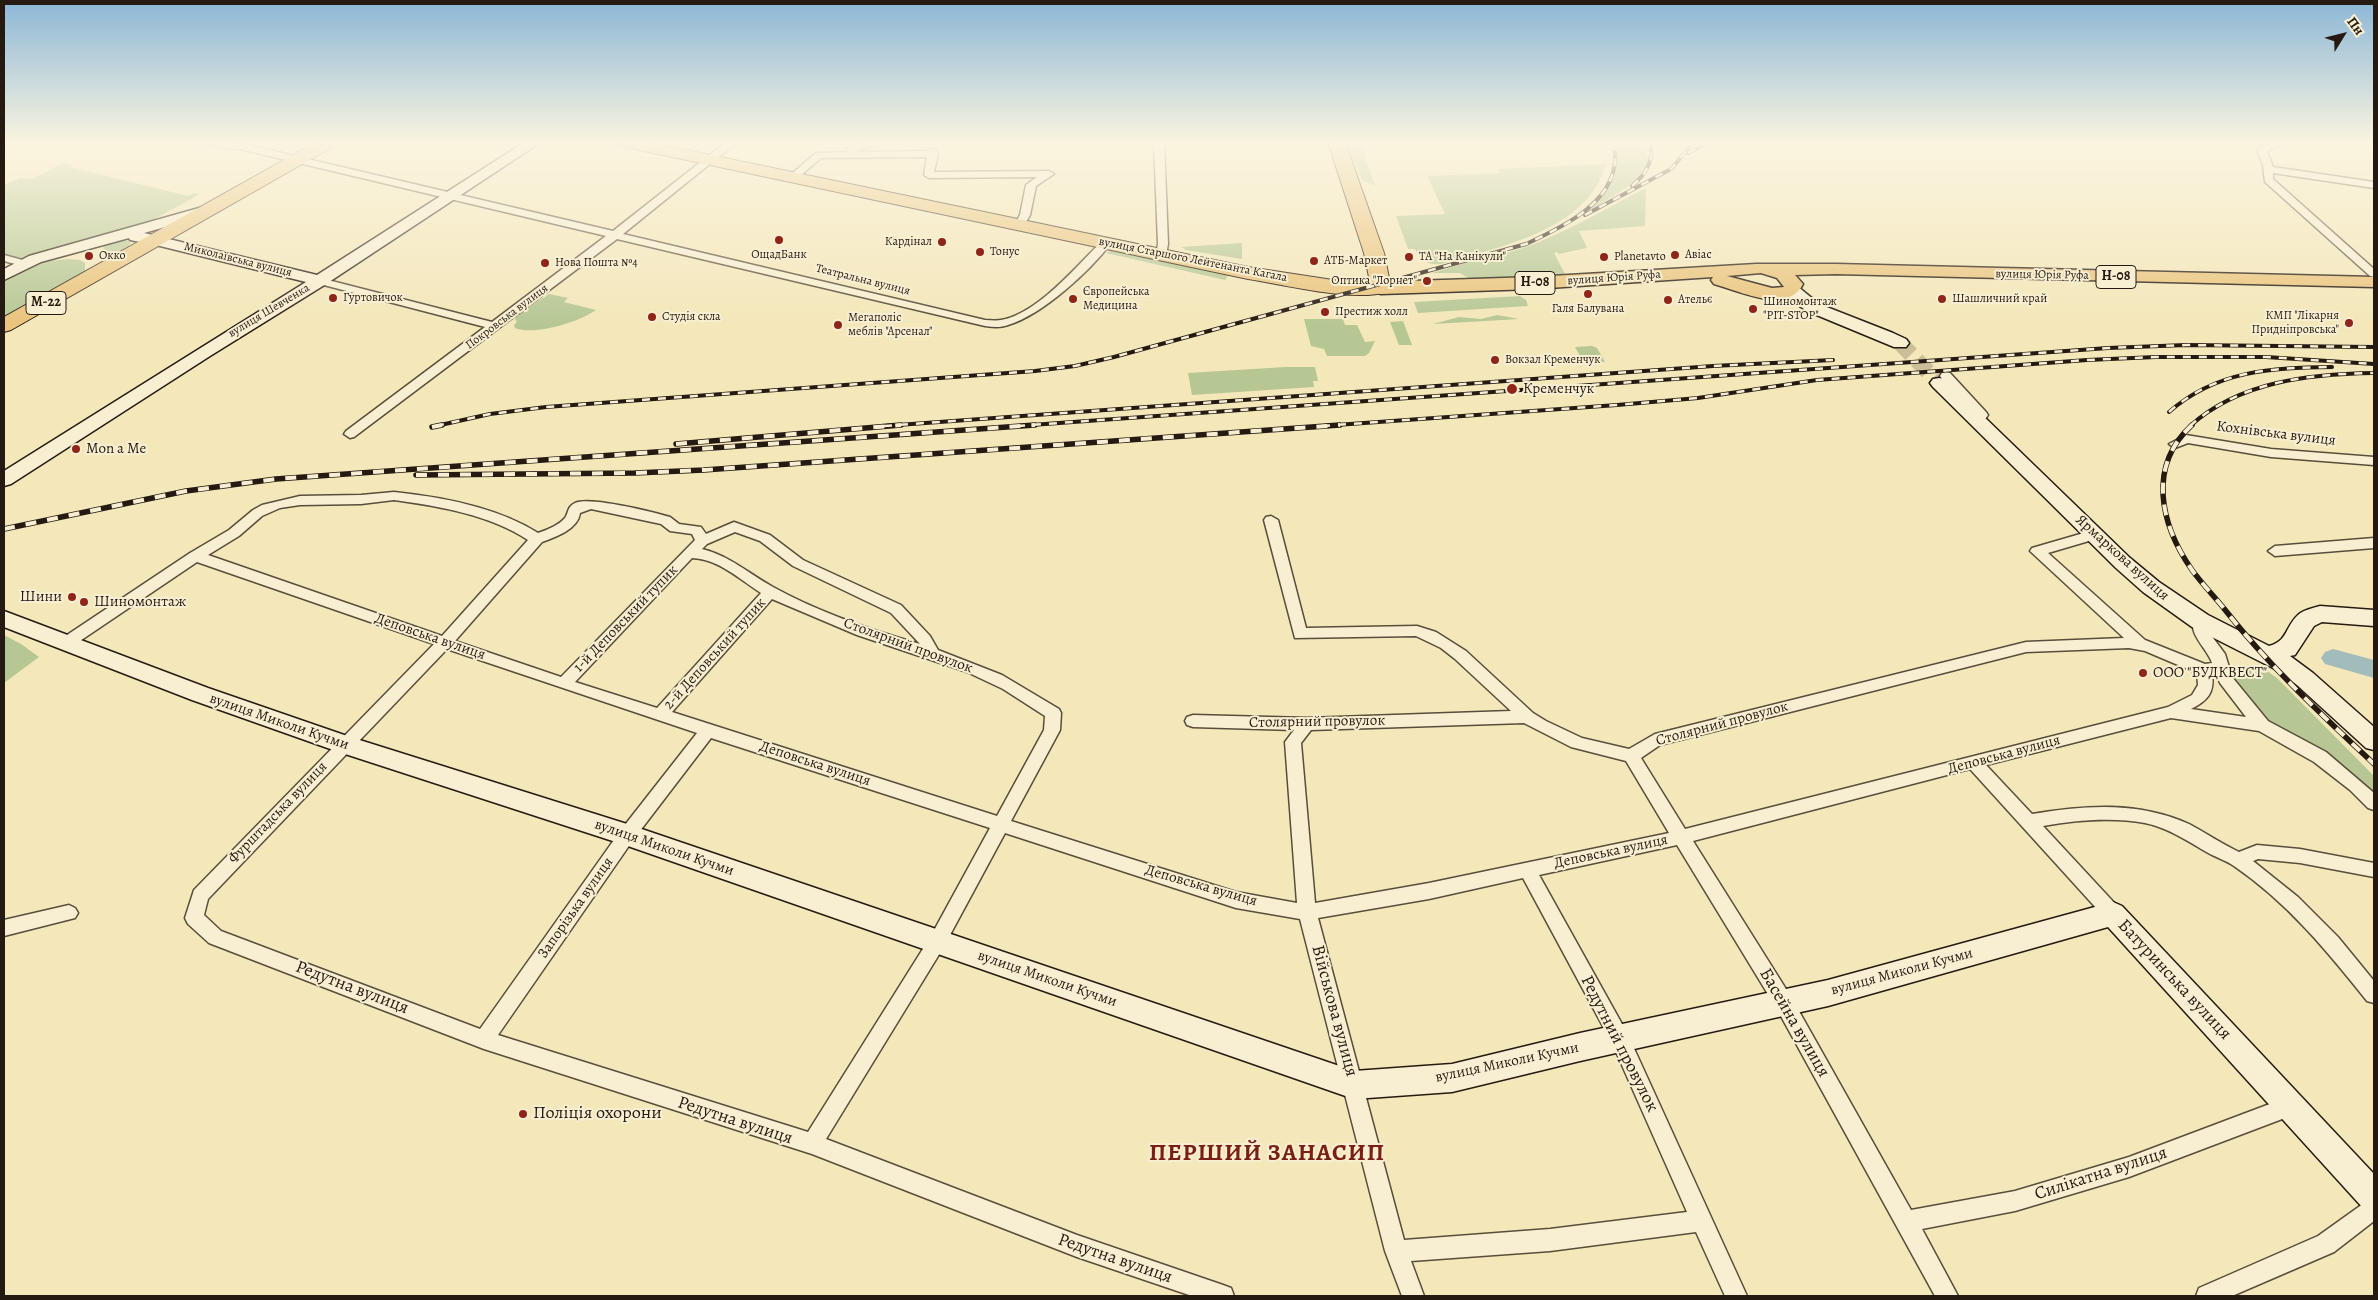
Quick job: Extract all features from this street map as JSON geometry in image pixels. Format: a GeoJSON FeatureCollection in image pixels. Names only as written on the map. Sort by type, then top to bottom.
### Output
{"type":"FeatureCollection","features":[{"type":"Feature","properties":{"kind":"highway","name":"М-22"},"geometry":{"type":"LineString","coordinates":[[4,326],[221,203]]}},
{"type":"Feature","properties":{"kind":"highway","name":"вулиця Старшого Лейтенанта Кагала"},"geometry":{"type":"LineString","coordinates":[[911,203],[1160,255],[1314,284],[1346,288],[1381,288]]}},
{"type":"Feature","properties":{"kind":"highway"},"geometry":{"type":"LineString","coordinates":[[1357,203],[1374,253],[1381,288]]}},
{"type":"Feature","properties":{"kind":"main road","name":"вулиця Юрія Руфа"},"geometry":{"type":"LineString","coordinates":[[1381,288],[1534,284],[1688,274],[1759,275],[1858,270],[2374,282]]}},
{"type":"Feature","properties":{"kind":"main road","name":"Н-08"},"geometry":{"type":"LineString","coordinates":[[1792,286],[1783,274],[1759,275],[1770,294],[1783,294],[1807,275],[1858,270]]}},
{"type":"Feature","properties":{"kind":"street","name":"вулиця Шевченка"},"geometry":{"type":"LineString","coordinates":[[4,480],[204,352],[320,281],[440,203]]}},
{"type":"Feature","properties":{"kind":"street","name":"Театральна вулиця"},"geometry":{"type":"LineString","coordinates":[[479,203],[985,323],[1003,324],[1022,317],[1049,296],[1106,243]]}},
{"type":"Feature","properties":{"kind":"street","name":"Покровська вулиця"},"geometry":{"type":"LineString","coordinates":[[350,434],[495,326],[655,203]]}},
{"type":"Feature","properties":{"kind":"street"},"geometry":{"type":"LineString","coordinates":[[1019,225],[1025,215],[1027,203]]}},
{"type":"Feature","properties":{"kind":"street"},"geometry":{"type":"LineString","coordinates":[[1160,255],[1163,244],[1161,203]]}},
{"type":"Feature","properties":{"kind":"street"},"geometry":{"type":"LineString","coordinates":[[2292,203],[2374,274]]}},
{"type":"Feature","properties":{"kind":"street"},"geometry":{"type":"LineString","coordinates":[[4,275],[26,264],[206,211]]}},
{"type":"Feature","properties":{"kind":"street"},"geometry":{"type":"LineString","coordinates":[[117,263],[137,244],[137,240],[126,236]]}},
{"type":"Feature","properties":{"kind":"street","name":"Миколаївська вулиця"},"geometry":{"type":"LineString","coordinates":[[126,236],[156,240],[495,326]]}},
{"type":"Feature","properties":{"kind":"street"},"geometry":{"type":"LineString","coordinates":[[4,258],[26,264]]}},
{"type":"Feature","properties":{"kind":"street"},"geometry":{"type":"LineString","coordinates":[[1792,286],[1806,303],[1833,316]]}},
{"type":"Feature","properties":{"kind":"street"},"geometry":{"type":"LineString","coordinates":[[1770,294],[1873,330],[1900,343]]}},
{"type":"Feature","properties":{"kind":"street"},"geometry":{"type":"LineString","coordinates":[[1942,379],[2149,576],[2224,628],[2266,650],[2306,620],[2320,614],[2374,618]]}},
{"type":"Feature","properties":{"kind":"street","name":"Ярмаркова вулиця"},"geometry":{"type":"LineString","coordinates":[[1942,379],[2094,535],[2151,587],[2200,621],[2266,650],[2305,679],[2374,741]]}},
{"type":"Feature","properties":{"kind":"street","name":"Кохнівська вулиця"},"geometry":{"type":"LineString","coordinates":[[2175,444],[2186,439],[2271,453],[2374,461]]}},
{"type":"Feature","properties":{"kind":"street"},"geometry":{"type":"LineString","coordinates":[[66,643],[196,556],[237,531],[266,508],[293,501],[328,498],[359,500],[394,496],[477,513],[528,532],[537,539],[564,526],[572,519],[573,511],[580,506],[591,505],[665,520],[675,528],[696,530],[701,536],[702,541]]}},
{"type":"Feature","properties":{"kind":"street"},"geometry":{"type":"LineString","coordinates":[[1271,520],[1300,634],[1417,631],[1427,634],[1444,643],[1464,659],[1527,717],[1550,733],[1585,748],[1631,756]]}},
{"type":"Feature","properties":{"kind":"street","name":"1-й Деповський тупик"},"geometry":{"type":"LineString","coordinates":[[564,684],[688,553],[702,541],[734,527],[765,538],[798,563],[896,609],[926,640],[933,654]]}},
{"type":"Feature","properties":{"kind":"street"},"geometry":{"type":"LineString","coordinates":[[2094,535],[2037,551],[2141,645]]}},
{"type":"Feature","properties":{"kind":"street","name":"Фурштадська вулиця"},"geometry":{"type":"LineString","coordinates":[[194,918],[200,895],[344,744],[445,642],[537,539]]}},
{"type":"Feature","properties":{"kind":"street"},"geometry":{"type":"LineString","coordinates":[[2275,550],[2374,543]]}},
{"type":"Feature","properties":{"kind":"street","name":"Столярний провулок"},"geometry":{"type":"LineString","coordinates":[[688,553],[711,555],[736,568],[770,592],[817,613],[890,641],[960,663],[1027,694],[1053,713],[1052,730],[1002,824]]}},
{"type":"Feature","properties":{"kind":"street","name":"Деповська вулиця"},"geometry":{"type":"LineString","coordinates":[[196,556],[564,684],[1236,900],[1307,912],[1429,892],[1682,837],[2172,712],[2197,699],[2206,686],[2204,670]]}},
{"type":"Feature","properties":{"kind":"street","name":"2-й Деповський тупик"},"geometry":{"type":"LineString","coordinates":[[660,715],[770,592]]}},
{"type":"Feature","properties":{"kind":"street","name":"вулиця Миколи Кучми"},"geometry":{"type":"LineString","coordinates":[[4,619],[200,694],[344,744],[628,834],[1354,1085],[1452,1078],[1620,1038],[1828,993],[2113,914]]}},
{"type":"Feature","properties":{"kind":"street"},"geometry":{"type":"LineString","coordinates":[[2200,621],[2201,632],[2217,654],[2225,679],[2262,725]]}},
{"type":"Feature","properties":{"kind":"street","name":"Столярний провулок"},"geometry":{"type":"LineString","coordinates":[[1631,756],[1655,740],[2026,648],[2129,643],[2141,645],[2204,670]]}},
{"type":"Feature","properties":{"kind":"street"},"geometry":{"type":"LineString","coordinates":[[2204,670],[2221,667]]}},
{"type":"Feature","properties":{"kind":"street"},"geometry":{"type":"LineString","coordinates":[[2172,712],[2262,725],[2320,757],[2356,785],[2374,803]]}},
{"type":"Feature","properties":{"kind":"street","name":"Столярний провулок"},"geometry":{"type":"LineString","coordinates":[[1193,721],[1307,724],[1527,717]]}},
{"type":"Feature","properties":{"kind":"street","name":"Військова вулиця"},"geometry":{"type":"LineString","coordinates":[[1307,724],[1293,742],[1307,912],[1354,1085],[1396,1251],[1413,1296]]}},
{"type":"Feature","properties":{"kind":"street","name":"Запорізька вулиця"},"geometry":{"type":"LineString","coordinates":[[484,1040],[628,834],[708,730]]}},
{"type":"Feature","properties":{"kind":"street","name":"Басейна вулиця"},"geometry":{"type":"LineString","coordinates":[[1631,756],[1784,1003],[1947,1296]]}},
{"type":"Feature","properties":{"kind":"street","name":"Батуринська вулиця"},"geometry":{"type":"LineString","coordinates":[[1974,763],[2374,1197]]}},
{"type":"Feature","properties":{"kind":"street"},"geometry":{"type":"LineString","coordinates":[[2028,822],[2069,814],[2115,813],[2163,821],[2183,829],[2217,852],[2239,860],[2292,902],[2332,944],[2374,995]]}},
{"type":"Feature","properties":{"kind":"street"},"geometry":{"type":"LineString","coordinates":[[812,1144],[936,942],[1002,824]]}},
{"type":"Feature","properties":{"kind":"street"},"geometry":{"type":"LineString","coordinates":[[2239,860],[2257,852],[2300,856],[2374,870]]}},
{"type":"Feature","properties":{"kind":"street","name":"Редутний провулок"},"geometry":{"type":"LineString","coordinates":[[1527,870],[1620,1038],[1736,1296]]}},
{"type":"Feature","properties":{"kind":"street"},"geometry":{"type":"LineString","coordinates":[[4,928],[69,912]]}},
{"type":"Feature","properties":{"kind":"street","name":"Редутна вулиця"},"geometry":{"type":"LineString","coordinates":[[194,918],[215,937],[484,1040],[812,1144],[1077,1246],[1223,1296]]}},
{"type":"Feature","properties":{"kind":"street","name":"Силікатна вулиця"},"geometry":{"type":"LineString","coordinates":[[1905,1222],[2015,1201],[2129,1167],[2291,1106]]}},
{"type":"Feature","properties":{"kind":"street"},"geometry":{"type":"LineString","coordinates":[[2207,1296],[2326,1244],[2374,1208]]}},
{"type":"Feature","properties":{"kind":"street"},"geometry":{"type":"LineString","coordinates":[[1396,1251],[1505,1245],[1620,1234],[1703,1220]]}},
{"type":"Feature","properties":{"kind":"green space"},"geometry":{"type":"Polygon","coordinates":[[[4,203],[184,203],[142,226],[29,257],[19,258],[4,254],[4,203]]]}},
{"type":"Feature","properties":{"kind":"green space"},"geometry":{"type":"Polygon","coordinates":[[[1440,203],[1584,203],[1561,221],[1514,243],[1441,264],[1428,263],[1420,257],[1415,249],[1408,249],[1396,216],[1445,214],[1440,203]]]}},
{"type":"Feature","properties":{"kind":"green space"},"geometry":{"type":"Polygon","coordinates":[[[1596,203],[1603,203],[1591,210],[1596,203]]]}},
{"type":"Feature","properties":{"kind":"green space"},"geometry":{"type":"Polygon","coordinates":[[[1619,203],[1646,203],[1645,226],[1579,231],[1587,248],[1558,254],[1558,252],[1554,253],[1565,274],[1472,280],[1460,273],[1432,273],[1495,254],[1496,256],[1516,250],[1573,227],[1619,203]]]}},
{"type":"Feature","properties":{"kind":"green space"},"geometry":{"type":"Polygon","coordinates":[[[124,239],[131,243],[126,248],[115,252],[103,251],[104,246],[124,239]]]}},
{"type":"Feature","properties":{"kind":"green space"},"geometry":{"type":"Polygon","coordinates":[[[1242,243],[1242,259],[1186,250],[1181,247],[1242,243]]]}},
{"type":"Feature","properties":{"kind":"green space"},"geometry":{"type":"Polygon","coordinates":[[[1111,250],[1229,274],[1225,280],[1106,253],[1111,250]]]}},
{"type":"Feature","properties":{"kind":"green space"},"geometry":{"type":"Polygon","coordinates":[[[80,260],[85,263],[85,271],[101,262],[111,261],[4,321],[4,279],[22,270],[50,261],[80,260]]]}},
{"type":"Feature","properties":{"kind":"green space"},"geometry":{"type":"Polygon","coordinates":[[[549,294],[568,298],[564,302],[596,310],[579,319],[556,327],[533,330],[515,328],[514,325],[517,322],[515,319],[518,314],[549,294]]]}},
{"type":"Feature","properties":{"kind":"green space"},"geometry":{"type":"Polygon","coordinates":[[[1520,296],[1526,300],[1528,306],[1418,313],[1414,302],[1520,296]]]}},
{"type":"Feature","properties":{"kind":"green space"},"geometry":{"type":"Polygon","coordinates":[[[1497,315],[1519,319],[1433,324],[1459,317],[1481,319],[1497,315]]]}},
{"type":"Feature","properties":{"kind":"green space"},"geometry":{"type":"Polygon","coordinates":[[[1304,319],[1343,319],[1345,325],[1357,325],[1365,342],[1375,341],[1369,353],[1365,356],[1327,356],[1324,349],[1311,346],[1304,319]]]}},
{"type":"Feature","properties":{"kind":"green space"},"geometry":{"type":"Polygon","coordinates":[[[1403,321],[1412,345],[1399,345],[1390,322],[1403,321]]]}},
{"type":"Feature","properties":{"kind":"green space"},"geometry":{"type":"Polygon","coordinates":[[[1592,346],[1597,348],[1605,362],[1584,363],[1575,347],[1592,346]]]}},
{"type":"Feature","properties":{"kind":"green space"},"geometry":{"type":"Polygon","coordinates":[[[1315,367],[1318,381],[1313,381],[1314,387],[1192,395],[1188,373],[1315,367]]]}},
{"type":"Feature","properties":{"kind":"green space"},"geometry":{"type":"Polygon","coordinates":[[[4,635],[39,657],[4,683],[4,635]]]}},
{"type":"Feature","properties":{"kind":"green space"},"geometry":{"type":"Polygon","coordinates":[[[2249,665],[2260,666],[2277,678],[2374,776],[2374,801],[2356,782],[2263,722],[2227,678],[2249,665]]]}},
{"type":"Feature","properties":{"kind":"waterway"},"geometry":{"type":"LineString","coordinates":[[2333,658],[2374,669]]}},
{"type":"Feature","properties":{"kind":"tunnel"},"geometry":{"type":"LineString","coordinates":[[1900,343],[1939,383]]}},
{"type":"Feature","properties":{"kind":"railway"},"geometry":{"type":"LineString","coordinates":[[436,426],[490,414],[546,407],[1035,371],[1075,366],[1526,244],[1568,222],[1593,203]]}},
{"type":"Feature","properties":{"kind":"railway"},"geometry":{"type":"LineString","coordinates":[[1585,215],[1608,203]]}},
{"type":"Feature","properties":{"kind":"railway"},"geometry":{"type":"LineString","coordinates":[[1017,426],[2108,348],[2186,345],[2374,347]]}},
{"type":"Feature","properties":{"kind":"railway"},"geometry":{"type":"LineString","coordinates":[[1322,426],[1617,405],[1698,398],[1817,380],[2087,360],[2156,357],[2266,357],[2374,364]]}},
{"type":"Feature","properties":{"kind":"railway"},"geometry":{"type":"LineString","coordinates":[[884,426],[1713,366],[1833,360]]}},
{"type":"Feature","properties":{"kind":"railway"},"geometry":{"type":"LineString","coordinates":[[2169,412],[2187,398],[2206,387],[2246,374],[2288,369],[2332,367]]}},
{"type":"Feature","properties":{"kind":"railway"},"geometry":{"type":"LineString","coordinates":[[2190,426],[2210,411],[2231,399],[2277,383],[2325,375],[2374,373]]}},
{"type":"Feature","properties":{"kind":"railway"},"geometry":{"type":"LineString","coordinates":[[432,427],[442,425]]}},
{"type":"Feature","properties":{"kind":"railway"},"geometry":{"type":"LineString","coordinates":[[676,444],[901,425]]}},
{"type":"Feature","properties":{"kind":"railway"},"geometry":{"type":"LineString","coordinates":[[4,529],[186,491],[276,479],[1035,425]]}},
{"type":"Feature","properties":{"kind":"railway"},"geometry":{"type":"LineString","coordinates":[[416,475],[635,473],[704,470],[1340,425]]}},
{"type":"Feature","properties":{"kind":"railway"},"geometry":{"type":"LineString","coordinates":[[2192,425],[2178,441],[2169,458],[2164,477],[2163,496],[2166,515],[2172,534],[2181,552],[2192,570],[2260,652],[2374,764]]}},
{"type":"Feature","properties":{"kind":"place","name":"ОщадБанк"},"geometry":{"type":"Point","coordinates":[779,240]}},
{"type":"Feature","properties":{"kind":"place","name":"Кардінал"},"geometry":{"type":"Point","coordinates":[942,242]}},
{"type":"Feature","properties":{"kind":"place","name":"Тонус"},"geometry":{"type":"Point","coordinates":[980,252]}},
{"type":"Feature","properties":{"kind":"place","name":"Авіас"},"geometry":{"type":"Point","coordinates":[1675,255]}},
{"type":"Feature","properties":{"kind":"place","name":"Окко"},"geometry":{"type":"Point","coordinates":[89,256]}},
{"type":"Feature","properties":{"kind":"place","name":"ТА \"На Канікули\""},"geometry":{"type":"Point","coordinates":[1409,257]}},
{"type":"Feature","properties":{"kind":"place","name":"Planetavto"},"geometry":{"type":"Point","coordinates":[1604,257]}},
{"type":"Feature","properties":{"kind":"place","name":"АТБ-Маркет"},"geometry":{"type":"Point","coordinates":[1314,261]}},
{"type":"Feature","properties":{"kind":"place","name":"Нова Пошта №4"},"geometry":{"type":"Point","coordinates":[545,263]}},
{"type":"Feature","properties":{"kind":"place","name":"Оптика \"Лорнет\""},"geometry":{"type":"Point","coordinates":[1427,281]}},
{"type":"Feature","properties":{"kind":"place","name":"Галя Балувана"},"geometry":{"type":"Point","coordinates":[1588,294]}},
{"type":"Feature","properties":{"kind":"place","name":"Гуртовичок"},"geometry":{"type":"Point","coordinates":[333,298]}},
{"type":"Feature","properties":{"kind":"place","name":"Європейська Медицина"},"geometry":{"type":"Point","coordinates":[1073,299]}},
{"type":"Feature","properties":{"kind":"place","name":"Шашличний край"},"geometry":{"type":"Point","coordinates":[1942,299]}},
{"type":"Feature","properties":{"kind":"place","name":"Ательє"},"geometry":{"type":"Point","coordinates":[1668,300]}},
{"type":"Feature","properties":{"kind":"place","name":"Шиномонтаж \"PIT-STOP\""},"geometry":{"type":"Point","coordinates":[1753,309]}},
{"type":"Feature","properties":{"kind":"place","name":"Престиж холл"},"geometry":{"type":"Point","coordinates":[1325,312]}},
{"type":"Feature","properties":{"kind":"place","name":"Студія скла"},"geometry":{"type":"Point","coordinates":[652,317]}},
{"type":"Feature","properties":{"kind":"place","name":"КМП \"Лікарня Придніпровська\""},"geometry":{"type":"Point","coordinates":[2349,323]}},
{"type":"Feature","properties":{"kind":"place","name":"Мегаполіс меблів \"Арсенал\""},"geometry":{"type":"Point","coordinates":[838,325]}},
{"type":"Feature","properties":{"kind":"place","name":"Вокзал Кременчук"},"geometry":{"type":"Point","coordinates":[1495,360]}},
{"type":"Feature","properties":{"kind":"place","name":"Кременчук"},"geometry":{"type":"Point","coordinates":[1512,389]}},
{"type":"Feature","properties":{"kind":"place","name":"Mon a Me"},"geometry":{"type":"Point","coordinates":[76,449]}},
{"type":"Feature","properties":{"kind":"place","name":"Шини"},"geometry":{"type":"Point","coordinates":[72,597]}},
{"type":"Feature","properties":{"kind":"place","name":"Шиномонтаж"},"geometry":{"type":"Point","coordinates":[84,602]}},
{"type":"Feature","properties":{"kind":"place","name":"ООО \"БУДКВЕСТ\""},"geometry":{"type":"Point","coordinates":[2143,673]}},
{"type":"Feature","properties":{"kind":"place","name":"Поліція охорони"},"geometry":{"type":"Point","coordinates":[523,1114]}},
{"type":"Feature","properties":{"kind":"district","name":"ПЕРШИЙ ЗАНАСИП"},"geometry":{"type":"Point","coordinates":[1267,1154]}}]}
